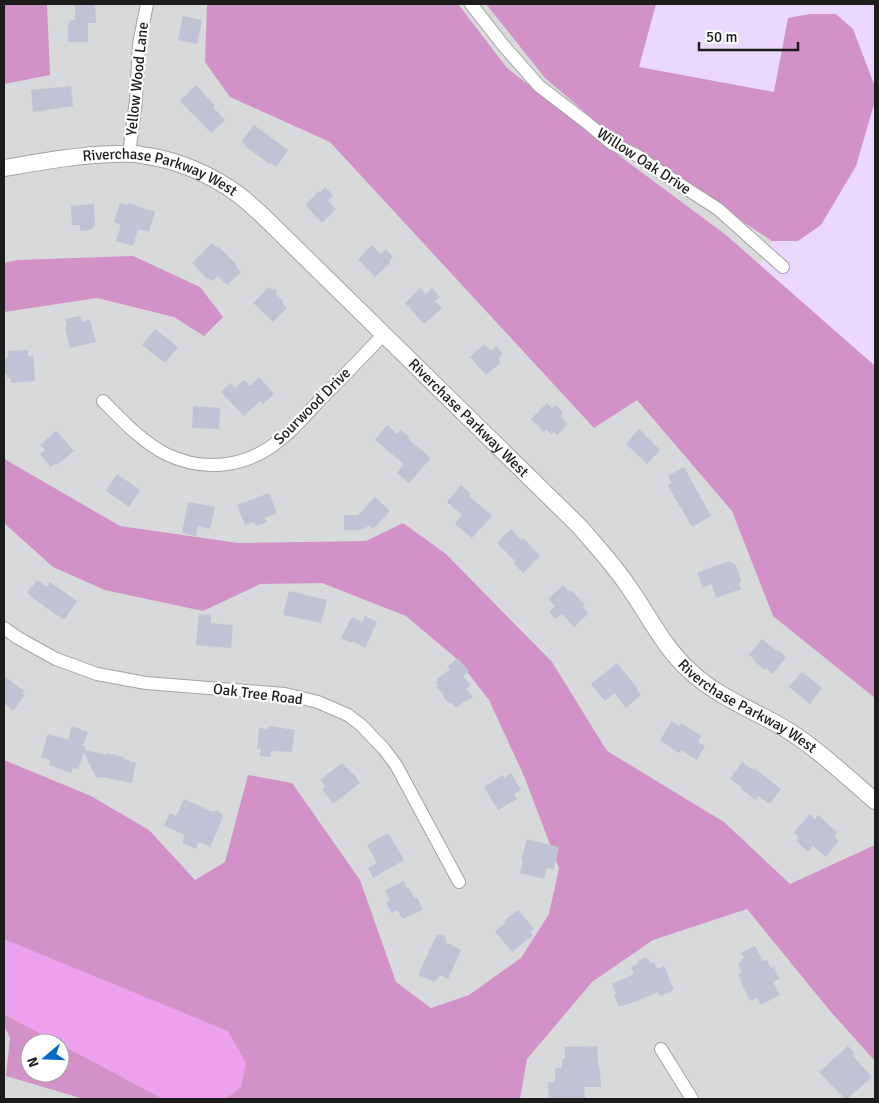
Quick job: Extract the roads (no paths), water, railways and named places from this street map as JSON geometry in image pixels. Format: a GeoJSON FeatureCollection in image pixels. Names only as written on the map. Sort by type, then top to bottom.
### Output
{"type":"FeatureCollection","features":[{"type":"Feature","properties":{"kind":"street","name":"Yellow Wood Lane"},"geometry":{"type":"LineString","coordinates":[[129,154],[136,100],[139,44],[146,4]]}},
{"type":"Feature","properties":{"kind":"street","name":"Willow Oak Drive"},"geometry":{"type":"LineString","coordinates":[[471,4],[503,45],[539,86],[611,143],[638,156],[718,209],[783,268]]}},
{"type":"Feature","properties":{"kind":"street","name":"Riverchase Parkway West"},"geometry":{"type":"LineString","coordinates":[[4,168],[101,154],[140,154],[169,160],[185,166],[212,178],[239,195],[384,334],[580,528],[627,584],[672,652],[690,672],[726,697],[799,738],[826,758],[875,801]]}},
{"type":"Feature","properties":{"kind":"street","name":"Sourwood Drive"},"geometry":{"type":"LineString","coordinates":[[103,401],[154,448],[189,463],[226,465],[256,456],[282,439],[384,334]]}},
{"type":"Feature","properties":{"kind":"street","name":"Oak Tree Road"},"geometry":{"type":"LineString","coordinates":[[4,628],[56,659],[97,674],[146,683],[285,694],[318,702],[348,715],[373,737],[396,765],[460,882]]}},
{"type":"Feature","properties":{"kind":"street"},"geometry":{"type":"LineString","coordinates":[[662,1049],[692,1099]]}}]}
